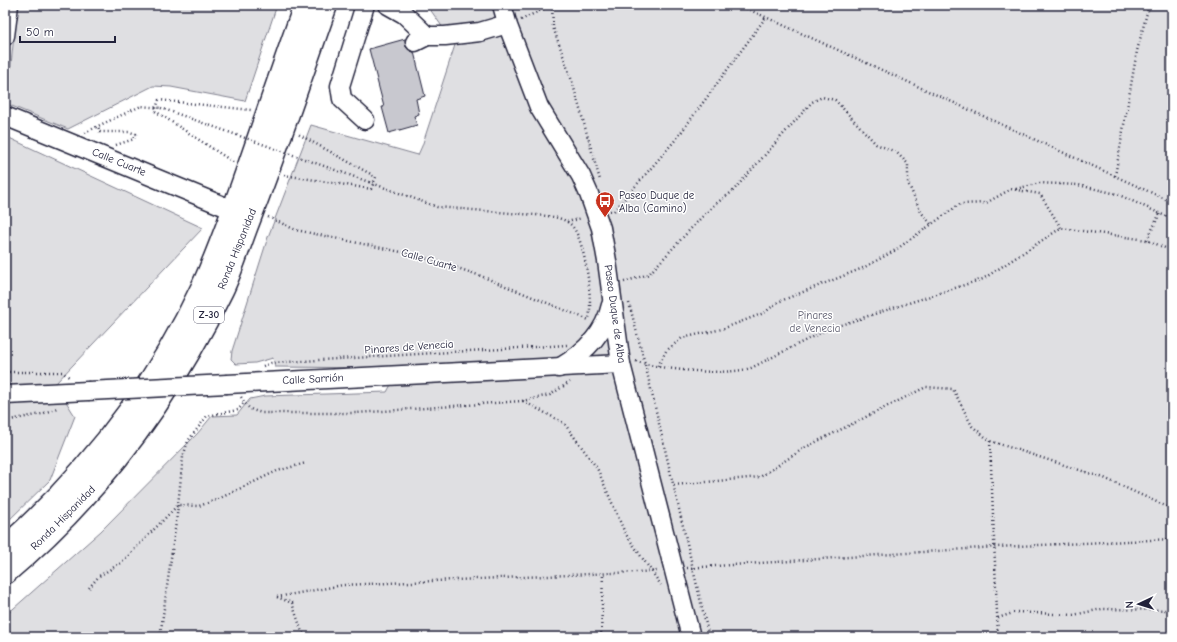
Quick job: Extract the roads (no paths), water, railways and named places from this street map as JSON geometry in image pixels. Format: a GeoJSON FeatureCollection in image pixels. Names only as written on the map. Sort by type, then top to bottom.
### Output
{"type":"FeatureCollection","features":[{"type":"Feature","properties":{"kind":"highway","name":"Ronda Hispanidad"},"geometry":{"type":"LineString","coordinates":[[5,548],[58,499],[120,425],[140,396],[179,332],[202,287],[251,212],[305,5]]}},
{"type":"Feature","properties":{"kind":"highway","name":"Ronda Hispanidad"},"geometry":{"type":"LineString","coordinates":[[5,573],[72,511],[101,479],[141,429],[185,361],[222,288],[283,126],[326,5]]}},
{"type":"Feature","properties":{"kind":"street"},"geometry":{"type":"LineString","coordinates":[[5,36],[9,5]]}},
{"type":"Feature","properties":{"kind":"street"},"geometry":{"type":"LineString","coordinates":[[365,5],[340,86],[342,99],[365,120]]}},
{"type":"Feature","properties":{"kind":"street"},"geometry":{"type":"LineString","coordinates":[[388,5],[404,14],[421,39],[480,32],[508,25]]}},
{"type":"Feature","properties":{"kind":"street","name":"Paseo Duque de Alba"},"geometry":{"type":"LineString","coordinates":[[502,5],[539,107],[581,176],[597,214],[604,242],[620,360],[691,637]]}},
{"type":"Feature","properties":{"kind":"street","name":"Calle Cuarte"},"geometry":{"type":"LineString","coordinates":[[5,116],[95,153],[251,212]]}},
{"type":"Feature","properties":{"kind":"street"},"geometry":{"type":"LineString","coordinates":[[559,368],[570,362],[586,348],[602,328],[608,315],[612,298]]}},
{"type":"Feature","properties":{"kind":"street","name":"Calle Sarrión"},"geometry":{"type":"LineString","coordinates":[[5,395],[559,368],[593,366],[620,360]]}},
{"type":"Feature","properties":{"kind":"place","name":"Paseo Duque de Alba (Camino)"},"geometry":{"type":"Point","coordinates":[605,218]}},
{"type":"Feature","properties":{"kind":"park label","name":"Pinares de Venecia"},"geometry":{"type":"Point","coordinates":[815,321]}}]}
